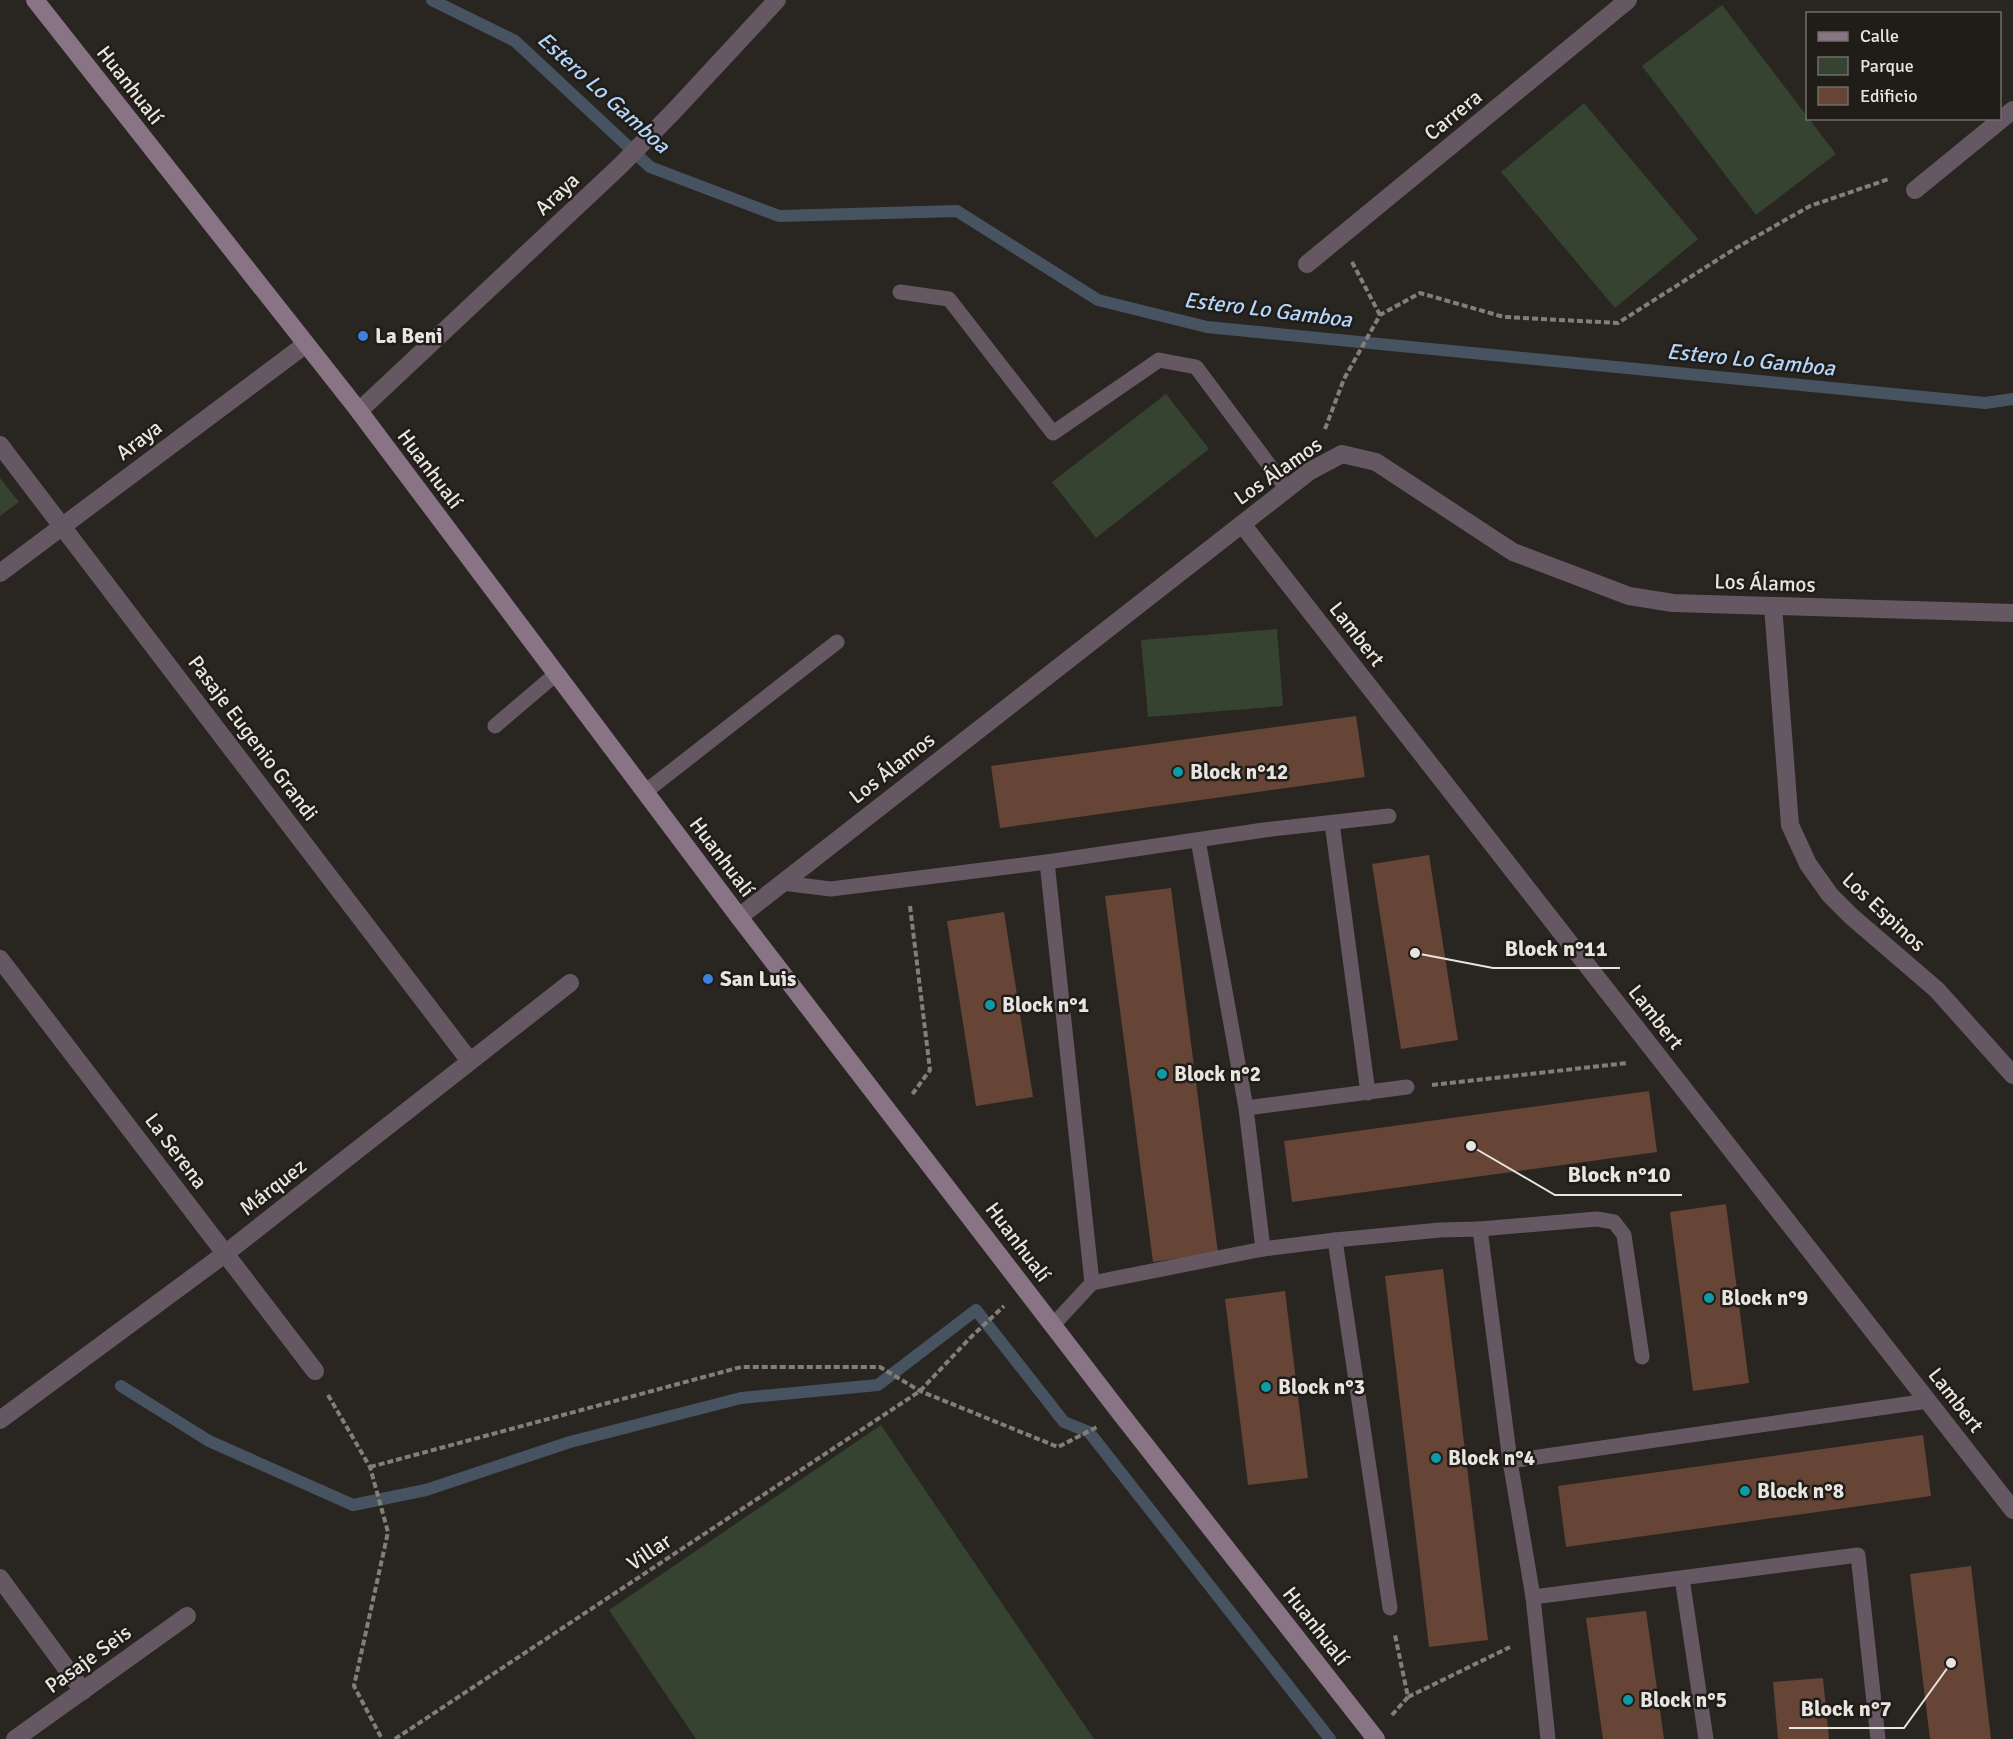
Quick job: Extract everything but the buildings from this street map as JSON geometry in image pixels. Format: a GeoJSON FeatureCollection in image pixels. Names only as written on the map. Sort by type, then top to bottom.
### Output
{"type":"FeatureCollection","features":[{"type":"Feature","properties":{"kind":"street","name":"Huanhualí"},"geometry":{"type":"LineString","coordinates":[[34,0],[358,411],[739,917],[1121,1414],[1375,1737]]}},
{"type":"Feature","properties":{"kind":"street","name":"Araya"},"geometry":{"type":"LineString","coordinates":[[358,411],[621,165],[777,0]]}},
{"type":"Feature","properties":{"kind":"street","name":"Carrera"},"geometry":{"type":"LineString","coordinates":[[1307,264],[1628,0]]}},
{"type":"Feature","properties":{"kind":"street"},"geometry":{"type":"LineString","coordinates":[[1915,190],[2013,111]]}},
{"type":"Feature","properties":{"kind":"street","name":"Araya"},"geometry":{"type":"LineString","coordinates":[[0,573],[306,344]]}},
{"type":"Feature","properties":{"kind":"street","name":"Pasaje Eugenio Grandi"},"geometry":{"type":"LineString","coordinates":[[0,445],[470,1060]]}},
{"type":"Feature","properties":{"kind":"street","name":"Los Álamos"},"geometry":{"type":"LineString","coordinates":[[739,917],[1310,471],[1342,454],[1376,462],[1513,552],[1629,596],[1673,603],[2013,613]]}},
{"type":"Feature","properties":{"kind":"street","name":"Lambert"},"geometry":{"type":"LineString","coordinates":[[1242,524],[2013,1510]]}},
{"type":"Feature","properties":{"kind":"street","name":"Los Espinos"},"geometry":{"type":"LineString","coordinates":[[1773,606],[1790,825],[1808,864],[1830,895],[1851,916],[1937,990],[2006,1054],[2013,1075]]}},
{"type":"Feature","properties":{"kind":"street","name":"La Serena"},"geometry":{"type":"LineString","coordinates":[[0,959],[315,1371]]}},
{"type":"Feature","properties":{"kind":"street","name":"Márquez"},"geometry":{"type":"LineString","coordinates":[[0,1420],[226,1254],[570,983]]}},
{"type":"Feature","properties":{"kind":"street"},"geometry":{"type":"LineString","coordinates":[[0,1578],[83,1691]]}},
{"type":"Feature","properties":{"kind":"street","name":"Pasaje Seis"},"geometry":{"type":"LineString","coordinates":[[15,1739],[187,1616]]}},
{"type":"Feature","properties":{"kind":"lane"},"geometry":{"type":"LineString","coordinates":[[900,292],[949,298],[1053,433],[1159,360],[1196,367],[1287,489]]}},
{"type":"Feature","properties":{"kind":"lane"},"geometry":{"type":"LineString","coordinates":[[645,792],[837,642]]}},
{"type":"Feature","properties":{"kind":"lane"},"geometry":{"type":"LineString","coordinates":[[495,726],[556,674]]}},
{"type":"Feature","properties":{"kind":"lane"},"geometry":{"type":"LineString","coordinates":[[782,883],[831,889],[1389,816]]}},
{"type":"Feature","properties":{"kind":"lane"},"geometry":{"type":"LineString","coordinates":[[1332,823],[1368,1093]]}},
{"type":"Feature","properties":{"kind":"lane"},"geometry":{"type":"LineString","coordinates":[[1198,840],[1246,1108],[1263,1249]]}},
{"type":"Feature","properties":{"kind":"lane"},"geometry":{"type":"LineString","coordinates":[[1047,862],[1092,1283]]}},
{"type":"Feature","properties":{"kind":"lane"},"geometry":{"type":"LineString","coordinates":[[1246,1108],[1407,1088]]}},
{"type":"Feature","properties":{"kind":"lane"},"geometry":{"type":"LineString","coordinates":[[1054,1324],[1092,1283],[1263,1249],[1440,1230],[1480,1230],[1597,1219],[1614,1222],[1624,1235],[1642,1357]]}},
{"type":"Feature","properties":{"kind":"lane"},"geometry":{"type":"LineString","coordinates":[[1480,1230],[1510,1461],[1533,1597],[1548,1739]]}},
{"type":"Feature","properties":{"kind":"lane"},"geometry":{"type":"LineString","coordinates":[[1335,1240],[1390,1608]]}},
{"type":"Feature","properties":{"kind":"lane"},"geometry":{"type":"LineString","coordinates":[[1510,1461],[1928,1401]]}},
{"type":"Feature","properties":{"kind":"lane"},"geometry":{"type":"LineString","coordinates":[[1533,1597],[1858,1555],[1878,1739]]}},
{"type":"Feature","properties":{"kind":"lane"},"geometry":{"type":"LineString","coordinates":[[1682,1578],[1706,1739]]}},
{"type":"Feature","properties":{"kind":"path"},"geometry":{"type":"LineString","coordinates":[[1342,454],[1325,429],[1344,379],[1380,315],[1420,292],[1504,317],[1618,323],[1736,248],[1810,206],[1902,175],[1915,190]]}},
{"type":"Feature","properties":{"kind":"path"},"geometry":{"type":"LineString","coordinates":[[1339,238],[1380,315]]}},
{"type":"Feature","properties":{"kind":"path"},"geometry":{"type":"LineString","coordinates":[[895,1118],[930,1070],[907,880]]}},
{"type":"Feature","properties":{"kind":"path"},"geometry":{"type":"LineString","coordinates":[[1407,1088],[1660,1059]]}},
{"type":"Feature","properties":{"kind":"path","name":"Villar"},"geometry":{"type":"LineString","coordinates":[[395,1739],[920,1391],[971,1337],[1024,1287]]}},
{"type":"Feature","properties":{"kind":"path"},"geometry":{"type":"LineString","coordinates":[[370,1467],[741,1367],[880,1367],[920,1391],[1058,1447],[1121,1414]]}},
{"type":"Feature","properties":{"kind":"path"},"geometry":{"type":"LineString","coordinates":[[315,1371],[370,1467],[388,1532],[354,1686],[382,1739]]}},
{"type":"Feature","properties":{"kind":"path"},"geometry":{"type":"LineString","coordinates":[[1390,1608],[1408,1696]]}},
{"type":"Feature","properties":{"kind":"path"},"geometry":{"type":"LineString","coordinates":[[1375,1737],[1408,1696],[1537,1634]]}},
{"type":"Feature","properties":{"kind":"green space"},"geometry":{"type":"Polygon","coordinates":[[[1722,5],[1806,115],[1806,120],[1810,120],[1836,154],[1756,215],[1642,66],[1722,5]]]}},
{"type":"Feature","properties":{"kind":"green space"},"geometry":{"type":"Polygon","coordinates":[[[1584,103],[1698,239],[1615,308],[1501,172],[1584,103]]]}},
{"type":"Feature","properties":{"kind":"green space"},"geometry":{"type":"Polygon","coordinates":[[[1166,394],[1209,449],[1096,538],[1052,482],[1166,394]]]}},
{"type":"Feature","properties":{"kind":"green space"},"geometry":{"type":"Polygon","coordinates":[[[0,478],[19,502],[0,516],[0,478]]]}},
{"type":"Feature","properties":{"kind":"green space"},"geometry":{"type":"Polygon","coordinates":[[[1277,629],[1283,706],[1148,717],[1141,640],[1277,629]]]}},
{"type":"Feature","properties":{"kind":"green space"},"geometry":{"type":"Polygon","coordinates":[[[881,1425],[1094,1739],[696,1739],[609,1610],[881,1425]]]}},
{"type":"Feature","properties":{"kind":"waterway","name":"Estero Lo Gamboa"},"geometry":{"type":"LineString","coordinates":[[432,0],[515,41],[650,167],[779,216],[957,211],[1098,300],[1207,327],[1985,403],[2013,399]]}},
{"type":"Feature","properties":{"kind":"waterway"},"geometry":{"type":"LineString","coordinates":[[121,1386],[209,1441],[353,1505],[426,1490],[570,1442],[741,1398],[878,1385],[976,1310],[1064,1422],[1089,1432],[1330,1739]]}},
{"type":"Feature","properties":{"kind":"place","name":"La Beni"},"geometry":{"type":"Point","coordinates":[363,336]}},
{"type":"Feature","properties":{"kind":"place","name":"Block n°12"},"geometry":{"type":"Point","coordinates":[1178,772]}},
{"type":"Feature","properties":{"kind":"place","name":"Block n°11"},"geometry":{"type":"Point","coordinates":[1415,953]}},
{"type":"Feature","properties":{"kind":"place","name":"San Luis"},"geometry":{"type":"Point","coordinates":[708,979]}},
{"type":"Feature","properties":{"kind":"place","name":"Block n°1"},"geometry":{"type":"Point","coordinates":[990,1005]}},
{"type":"Feature","properties":{"kind":"place","name":"Block n°2"},"geometry":{"type":"Point","coordinates":[1162,1074]}},
{"type":"Feature","properties":{"kind":"place","name":"Block n°10"},"geometry":{"type":"Point","coordinates":[1471,1146]}},
{"type":"Feature","properties":{"kind":"place","name":"Block n°9"},"geometry":{"type":"Point","coordinates":[1709,1298]}},
{"type":"Feature","properties":{"kind":"place","name":"Block n°3"},"geometry":{"type":"Point","coordinates":[1266,1387]}},
{"type":"Feature","properties":{"kind":"place","name":"Block n°4"},"geometry":{"type":"Point","coordinates":[1436,1458]}},
{"type":"Feature","properties":{"kind":"place","name":"Block n°8"},"geometry":{"type":"Point","coordinates":[1745,1491]}},
{"type":"Feature","properties":{"kind":"place","name":"Block n°7"},"geometry":{"type":"Point","coordinates":[1951,1663]}},
{"type":"Feature","properties":{"kind":"place","name":"Block n°5"},"geometry":{"type":"Point","coordinates":[1628,1700]}}]}
